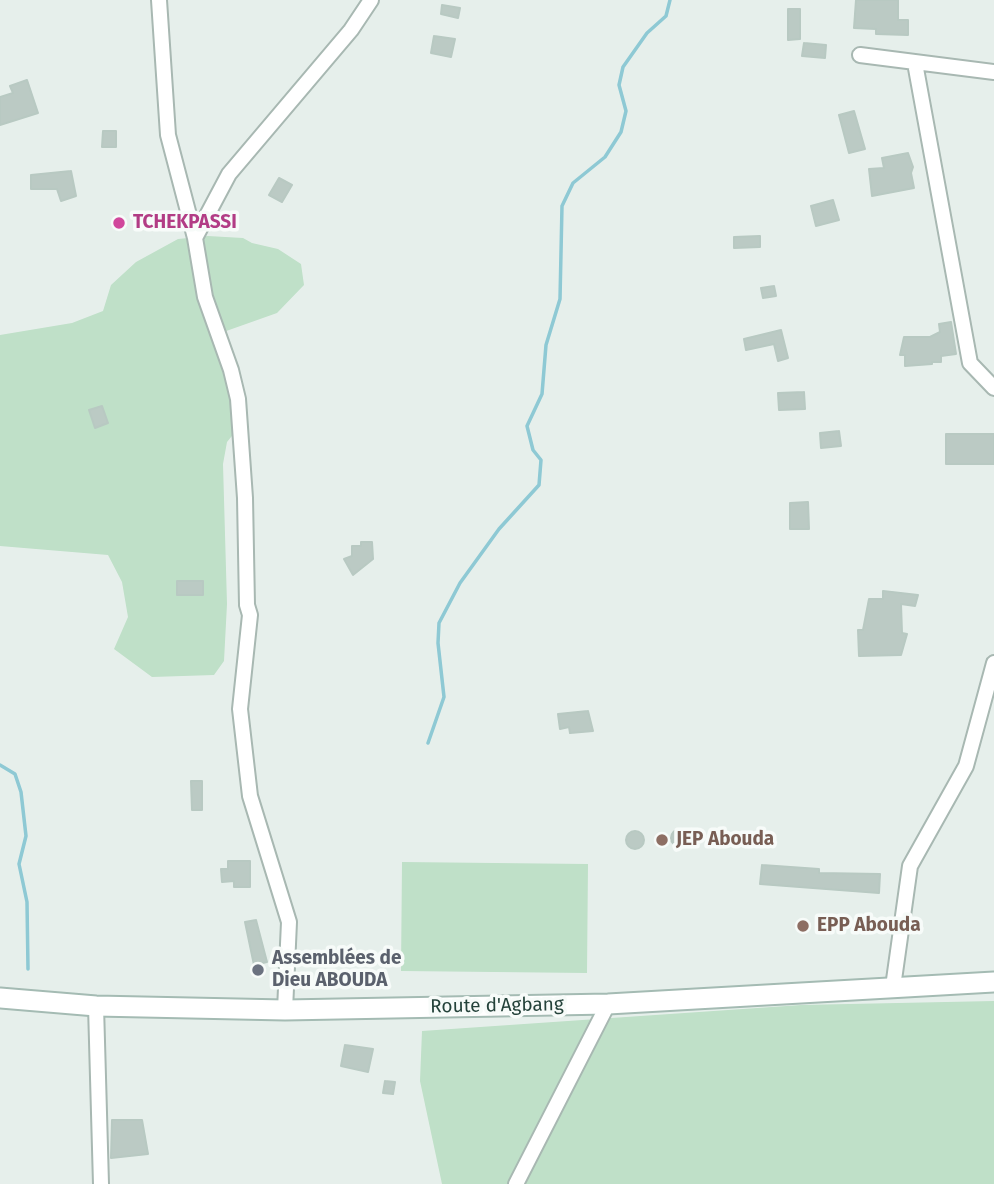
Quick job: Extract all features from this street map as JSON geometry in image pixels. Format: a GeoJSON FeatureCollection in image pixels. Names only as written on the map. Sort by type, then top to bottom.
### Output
{"type":"FeatureCollection","features":[{"type":"Feature","properties":{"kind":"main road","name":"Route d'Agbang"},"geometry":{"type":"LineString","coordinates":[[0,998],[96,1006],[285,1010],[608,1004],[994,982]]}},
{"type":"Feature","properties":{"kind":"street"},"geometry":{"type":"LineString","coordinates":[[159,0],[168,135],[195,238],[205,297],[231,370],[238,399],[245,498],[247,605],[250,615],[240,709],[250,796],[289,922],[285,1010]]}},
{"type":"Feature","properties":{"kind":"street"},"geometry":{"type":"LineString","coordinates":[[195,238],[229,174],[351,30],[371,0]]}},
{"type":"Feature","properties":{"kind":"street"},"geometry":{"type":"LineString","coordinates":[[860,55],[994,72]]}},
{"type":"Feature","properties":{"kind":"street"},"geometry":{"type":"LineString","coordinates":[[915,63],[970,363],[994,388]]}},
{"type":"Feature","properties":{"kind":"street"},"geometry":{"type":"LineString","coordinates":[[893,987],[910,866],[966,766],[994,663]]}},
{"type":"Feature","properties":{"kind":"street"},"geometry":{"type":"LineString","coordinates":[[516,1184],[608,1004]]}},
{"type":"Feature","properties":{"kind":"street"},"geometry":{"type":"LineString","coordinates":[[96,1006],[101,1184]]}},
{"type":"Feature","properties":{"kind":"green space"},"geometry":{"type":"Polygon","coordinates":[[[208,236],[243,238],[278,249],[301,264],[304,285],[277,313],[215,335],[230,379],[236,431],[227,442],[223,464],[227,604],[224,661],[214,675],[152,677],[114,649],[128,617],[122,582],[108,555],[0,546],[0,335],[72,323],[103,311],[111,285],[136,262],[178,239],[208,236]]]}},
{"type":"Feature","properties":{"kind":"green space"},"geometry":{"type":"Polygon","coordinates":[[[402,862],[588,864],[587,973],[401,971],[402,862]]]}},
{"type":"Feature","properties":{"kind":"green space"},"geometry":{"type":"Polygon","coordinates":[[[994,1001],[994,1184],[442,1184],[420,1081],[422,1031],[801,1005],[994,1001]]]}},
{"type":"Feature","properties":{"kind":"building"},"geometry":{"type":"Polygon","coordinates":[[[856,0],[898,0],[898,20],[908,20],[908,35],[876,34],[876,29],[854,28],[856,0]]]}},
{"type":"Feature","properties":{"kind":"building"},"geometry":{"type":"Polygon","coordinates":[[[442,5],[460,8],[458,18],[441,14],[442,5]]]}},
{"type":"Feature","properties":{"kind":"building"},"geometry":{"type":"Polygon","coordinates":[[[788,9],[800,9],[800,39],[788,40],[788,9]]]}},
{"type":"Feature","properties":{"kind":"building"},"geometry":{"type":"Polygon","coordinates":[[[434,36],[455,39],[451,57],[431,53],[434,36]]]}},
{"type":"Feature","properties":{"kind":"building"},"geometry":{"type":"Polygon","coordinates":[[[804,43],[826,45],[825,58],[802,56],[804,43]]]}},
{"type":"Feature","properties":{"kind":"building"},"geometry":{"type":"Polygon","coordinates":[[[27,80],[38,113],[0,125],[0,97],[13,93],[10,86],[27,80]]]}},
{"type":"Feature","properties":{"kind":"building"},"geometry":{"type":"Polygon","coordinates":[[[854,111],[865,149],[849,153],[839,115],[854,111]]]}},
{"type":"Feature","properties":{"kind":"building"},"geometry":{"type":"Polygon","coordinates":[[[103,131],[116,131],[116,147],[102,147],[103,131]]]}},
{"type":"Feature","properties":{"kind":"building"},"geometry":{"type":"Polygon","coordinates":[[[908,153],[913,167],[911,173],[914,188],[872,196],[869,169],[884,168],[882,158],[908,153]]]}},
{"type":"Feature","properties":{"kind":"building"},"geometry":{"type":"Polygon","coordinates":[[[71,171],[76,196],[61,201],[57,189],[31,189],[31,175],[71,171]]]}},
{"type":"Feature","properties":{"kind":"building"},"geometry":{"type":"Polygon","coordinates":[[[279,178],[292,185],[282,202],[269,195],[279,178]]]}},
{"type":"Feature","properties":{"kind":"building"},"geometry":{"type":"Polygon","coordinates":[[[833,200],[839,220],[816,226],[811,206],[833,200]]]}},
{"type":"Feature","properties":{"kind":"building"},"geometry":{"type":"Polygon","coordinates":[[[760,236],[760,247],[734,248],[734,237],[760,236]]]}},
{"type":"Feature","properties":{"kind":"building"},"geometry":{"type":"Polygon","coordinates":[[[774,286],[776,296],[763,298],[761,288],[774,286]]]}},
{"type":"Feature","properties":{"kind":"building"},"geometry":{"type":"Polygon","coordinates":[[[951,322],[956,354],[941,356],[941,362],[905,366],[905,355],[900,355],[904,337],[930,337],[940,332],[939,324],[951,322]]]}},
{"type":"Feature","properties":{"kind":"building"},"geometry":{"type":"Polygon","coordinates":[[[781,330],[788,358],[778,361],[774,344],[746,350],[744,339],[781,330]]]}},
{"type":"Feature","properties":{"kind":"building"},"geometry":{"type":"Polygon","coordinates":[[[804,392],[805,409],[779,410],[778,393],[804,392]]]}},
{"type":"Feature","properties":{"kind":"building"},"geometry":{"type":"Polygon","coordinates":[[[102,406],[108,423],[95,428],[89,410],[102,406]]]}},
{"type":"Feature","properties":{"kind":"building"},"geometry":{"type":"Polygon","coordinates":[[[839,431],[841,446],[821,448],[820,433],[839,431]]]}},
{"type":"Feature","properties":{"kind":"building"},"geometry":{"type":"Polygon","coordinates":[[[946,434],[994,434],[994,464],[946,464],[946,434]]]}},
{"type":"Feature","properties":{"kind":"building"},"geometry":{"type":"Polygon","coordinates":[[[808,502],[809,529],[790,529],[790,503],[808,502]]]}},
{"type":"Feature","properties":{"kind":"building"},"geometry":{"type":"Polygon","coordinates":[[[361,542],[372,542],[373,559],[353,575],[344,559],[352,556],[352,546],[361,546],[361,542]]]}},
{"type":"Feature","properties":{"kind":"building"},"geometry":{"type":"Polygon","coordinates":[[[177,581],[203,581],[203,595],[177,595],[177,581]]]}},
{"type":"Feature","properties":{"kind":"building"},"geometry":{"type":"Polygon","coordinates":[[[883,591],[918,595],[915,606],[901,604],[902,633],[907,634],[901,655],[859,656],[858,630],[863,630],[869,599],[883,599],[883,591]]]}},
{"type":"Feature","properties":{"kind":"building"},"geometry":{"type":"Polygon","coordinates":[[[588,711],[593,731],[570,733],[569,727],[560,729],[558,714],[588,711]]]}},
{"type":"Feature","properties":{"kind":"building"},"geometry":{"type":"Polygon","coordinates":[[[191,781],[202,781],[202,810],[192,810],[191,781]]]}},
{"type":"Feature","properties":{"kind":"building"},"geometry":{"type":"Polygon","coordinates":[[[680,829],[686,832],[689,838],[686,844],[680,847],[674,844],[671,838],[674,832],[680,829]]]}},
{"type":"Feature","properties":{"kind":"building"},"geometry":{"type":"Polygon","coordinates":[[[635,831],[641,834],[644,840],[641,846],[635,849],[629,846],[626,840],[629,834],[635,831]]]}},
{"type":"Feature","properties":{"kind":"building"},"geometry":{"type":"Polygon","coordinates":[[[228,861],[250,861],[250,887],[234,887],[234,881],[222,882],[221,869],[228,869],[228,861]]]}},
{"type":"Feature","properties":{"kind":"building"},"geometry":{"type":"Polygon","coordinates":[[[762,865],[819,869],[819,873],[880,874],[879,893],[760,884],[762,865]]]}},
{"type":"Feature","properties":{"kind":"building"},"geometry":{"type":"Polygon","coordinates":[[[256,920],[267,962],[254,965],[245,922],[256,920]]]}},
{"type":"Feature","properties":{"kind":"building"},"geometry":{"type":"Polygon","coordinates":[[[345,1045],[373,1049],[368,1072],[341,1066],[345,1045]]]}},
{"type":"Feature","properties":{"kind":"building"},"geometry":{"type":"Polygon","coordinates":[[[385,1081],[395,1082],[393,1094],[383,1093],[385,1081]]]}},
{"type":"Feature","properties":{"kind":"building"},"geometry":{"type":"Polygon","coordinates":[[[112,1120],[142,1120],[148,1154],[111,1158],[112,1120]]]}},
{"type":"Feature","properties":{"kind":"waterway"},"geometry":{"type":"LineString","coordinates":[[428,743],[444,697],[438,643],[439,623],[460,583],[499,529],[539,485],[541,460],[533,450],[527,426],[542,394],[546,345],[560,299],[562,206],[573,183],[605,157],[621,132],[626,111],[619,85],[623,67],[647,33],[666,16],[670,0]]}},
{"type":"Feature","properties":{"kind":"waterway"},"geometry":{"type":"LineString","coordinates":[[0,765],[15,774],[21,792],[26,836],[19,864],[27,902],[28,969]]}},
{"type":"Feature","properties":{"kind":"place","name":"TCHEKPASSI"},"geometry":{"type":"Point","coordinates":[119,223]}},
{"type":"Feature","properties":{"kind":"place","name":"JEP Abouda"},"geometry":{"type":"Point","coordinates":[662,840]}},
{"type":"Feature","properties":{"kind":"place","name":"EPP Abouda"},"geometry":{"type":"Point","coordinates":[803,926]}},
{"type":"Feature","properties":{"kind":"place","name":"Assemblées de Dieu ABOUDA"},"geometry":{"type":"Point","coordinates":[258,970]}}]}
